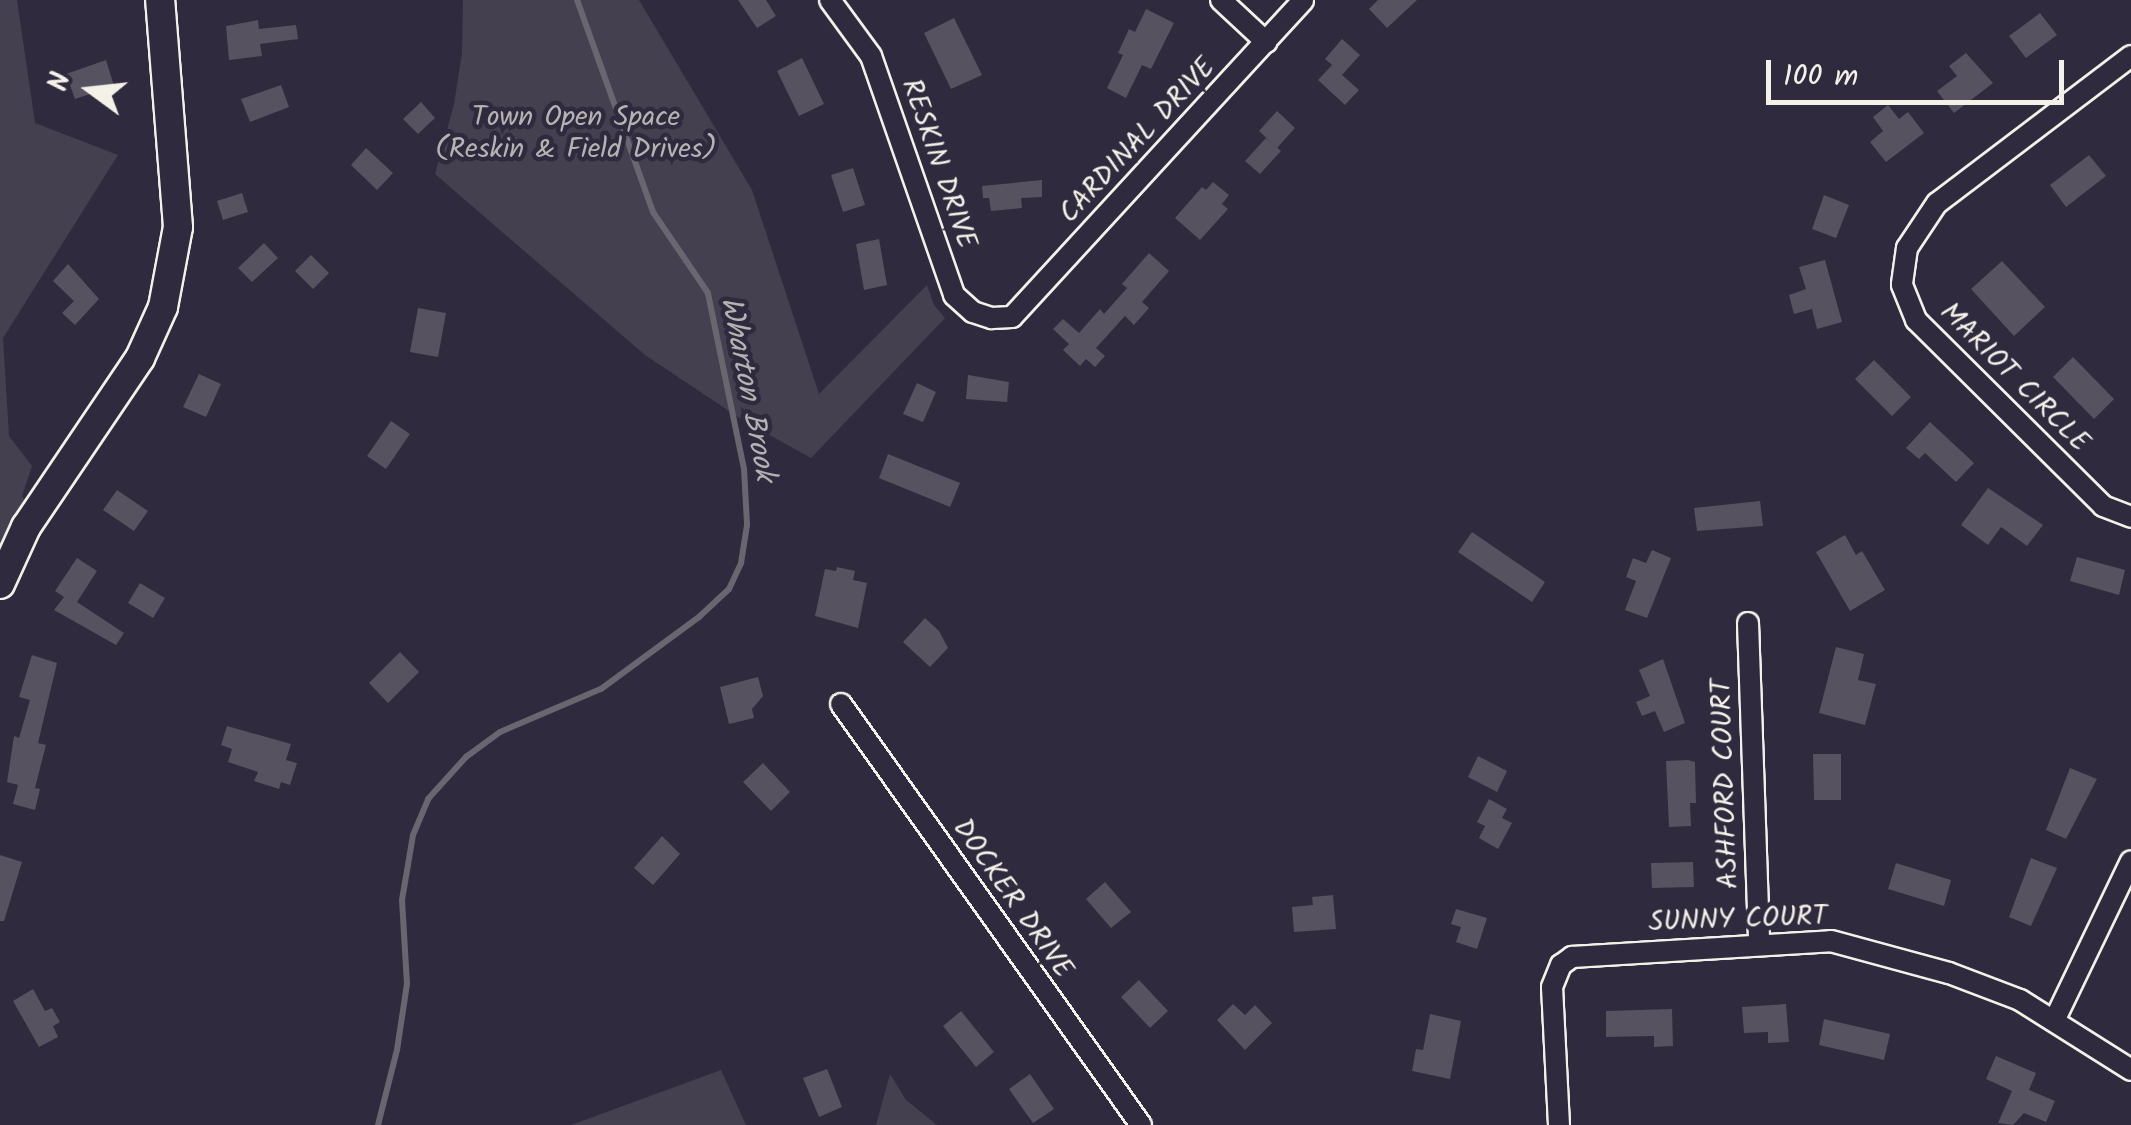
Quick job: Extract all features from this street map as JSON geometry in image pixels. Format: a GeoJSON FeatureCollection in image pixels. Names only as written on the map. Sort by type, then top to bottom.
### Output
{"type":"FeatureCollection","features":[{"type":"Feature","properties":{"kind":"main road"},"geometry":{"type":"LineString","coordinates":[[0,584],[26,527],[140,358],[164,307],[178,228],[160,0]]}},
{"type":"Feature","properties":{"kind":"street","name":"RESKIN DRIVE"},"geometry":{"type":"LineString","coordinates":[[830,0],[871,56],[954,295],[973,312],[992,318],[1012,317]]}},
{"type":"Feature","properties":{"kind":"street"},"geometry":{"type":"LineString","coordinates":[[1222,0],[1266,42]]}},
{"type":"Feature","properties":{"kind":"street","name":"CARDINAL DRIVE"},"geometry":{"type":"LineString","coordinates":[[1012,317],[1303,0]]}},
{"type":"Feature","properties":{"kind":"street","name":"MARIOT CIRCLE"},"geometry":{"type":"LineString","coordinates":[[2131,56],[1937,202],[1907,248],[1902,285],[1916,320],[2103,506],[2131,517]]}},
{"type":"Feature","properties":{"kind":"street","name":"ASHFORD COURT"},"geometry":{"type":"LineString","coordinates":[[1748,623],[1758,943]]}},
{"type":"Feature","properties":{"kind":"street","name":"DOCKER DRIVE"},"geometry":{"type":"LineString","coordinates":[[840,704],[1141,1125]]}},
{"type":"Feature","properties":{"kind":"street"},"geometry":{"type":"LineString","coordinates":[[2055,1020],[2131,861]]}},
{"type":"Feature","properties":{"kind":"street","name":"SUNNY COURT"},"geometry":{"type":"LineString","coordinates":[[1559,1125],[1552,988],[1561,965],[1572,957],[1830,941],[1879,952],[2002,993],[2055,1020],[2131,1070]]}},
{"type":"Feature","properties":{"kind":"green space"},"geometry":{"type":"Polygon","coordinates":[[[0,0],[17,0],[35,123],[118,155],[3,338],[9,436],[32,466],[22,496],[25,500],[0,552],[0,0]]]}},
{"type":"Feature","properties":{"kind":"green space","name":"Town Open Space (Reskin & Field Drives)"},"geometry":{"type":"Polygon","coordinates":[[[463,0],[639,0],[752,190],[819,394],[927,285],[934,305],[945,318],[811,458],[741,419],[645,355],[435,174],[454,104],[462,53],[463,0]]]}},
{"type":"Feature","properties":{"kind":"green space"},"geometry":{"type":"Polygon","coordinates":[[[721,1070],[746,1125],[571,1125],[721,1070]]]}},
{"type":"Feature","properties":{"kind":"green space"},"geometry":{"type":"Polygon","coordinates":[[[890,1074],[906,1100],[937,1125],[876,1125],[890,1074]]]}},
{"type":"Feature","properties":{"kind":"building"},"geometry":{"type":"Polygon","coordinates":[[[738,0],[766,0],[776,16],[757,28],[738,0]]]}},
{"type":"Feature","properties":{"kind":"building"},"geometry":{"type":"Polygon","coordinates":[[[1378,0],[1417,0],[1387,28],[1369,9],[1378,0]]]}},
{"type":"Feature","properties":{"kind":"building"},"geometry":{"type":"Polygon","coordinates":[[[1146,9],[1174,23],[1151,69],[1142,65],[1126,98],[1107,88],[1123,55],[1118,53],[1129,29],[1135,32],[1146,9]]]}},
{"type":"Feature","properties":{"kind":"building"},"geometry":{"type":"Polygon","coordinates":[[[2040,13],[2057,35],[2026,58],[2009,36],[2040,13]]]}},
{"type":"Feature","properties":{"kind":"building"},"geometry":{"type":"Polygon","coordinates":[[[954,18],[982,75],[951,89],[924,33],[954,18]]]}},
{"type":"Feature","properties":{"kind":"building"},"geometry":{"type":"Polygon","coordinates":[[[258,20],[259,29],[296,25],[298,39],[260,44],[262,56],[229,60],[226,26],[258,20]]]}},
{"type":"Feature","properties":{"kind":"building"},"geometry":{"type":"Polygon","coordinates":[[[1342,39],[1360,55],[1342,75],[1359,90],[1345,105],[1318,80],[1332,65],[1325,59],[1342,39]]]}},
{"type":"Feature","properties":{"kind":"building"},"geometry":{"type":"Polygon","coordinates":[[[1966,53],[1993,83],[1954,113],[1937,91],[1957,76],[1949,66],[1966,53]]]}},
{"type":"Feature","properties":{"kind":"building"},"geometry":{"type":"Polygon","coordinates":[[[802,58],[824,104],[799,116],[777,71],[802,58]]]}},
{"type":"Feature","properties":{"kind":"building"},"geometry":{"type":"Polygon","coordinates":[[[106,60],[114,86],[75,99],[66,74],[106,60]]]}},
{"type":"Feature","properties":{"kind":"building"},"geometry":{"type":"Polygon","coordinates":[[[281,85],[289,107],[250,122],[241,99],[281,85]]]}},
{"type":"Feature","properties":{"kind":"building"},"geometry":{"type":"Polygon","coordinates":[[[421,102],[435,118],[418,134],[403,119],[421,102]]]}},
{"type":"Feature","properties":{"kind":"building"},"geometry":{"type":"Polygon","coordinates":[[[1888,105],[1899,119],[1908,112],[1924,133],[1886,162],[1870,142],[1883,131],[1873,117],[1888,105]]]}},
{"type":"Feature","properties":{"kind":"building"},"geometry":{"type":"Polygon","coordinates":[[[1277,111],[1295,128],[1277,148],[1259,131],[1277,111]]]}},
{"type":"Feature","properties":{"kind":"building"},"geometry":{"type":"Polygon","coordinates":[[[1266,138],[1281,151],[1260,174],[1245,161],[1266,138]]]}},
{"type":"Feature","properties":{"kind":"building"},"geometry":{"type":"Polygon","coordinates":[[[366,148],[393,173],[377,190],[351,165],[366,148]]]}},
{"type":"Feature","properties":{"kind":"building"},"geometry":{"type":"Polygon","coordinates":[[[2089,155],[2106,176],[2066,207],[2050,185],[2089,155]]]}},
{"type":"Feature","properties":{"kind":"building"},"geometry":{"type":"Polygon","coordinates":[[[853,168],[865,205],[843,212],[831,175],[853,168]]]}},
{"type":"Feature","properties":{"kind":"building"},"geometry":{"type":"Polygon","coordinates":[[[1042,180],[1042,197],[1021,198],[1022,208],[991,211],[989,198],[983,198],[982,186],[1042,180]]]}},
{"type":"Feature","properties":{"kind":"building"},"geometry":{"type":"Polygon","coordinates":[[[1213,182],[1229,195],[1222,204],[1228,209],[1200,240],[1175,218],[1202,187],[1206,190],[1213,182]]]}},
{"type":"Feature","properties":{"kind":"building"},"geometry":{"type":"Polygon","coordinates":[[[242,193],[248,212],[223,220],[217,201],[242,193]]]}},
{"type":"Feature","properties":{"kind":"building"},"geometry":{"type":"Polygon","coordinates":[[[1824,195],[1849,205],[1836,238],[1812,229],[1824,195]]]}},
{"type":"Feature","properties":{"kind":"building"},"geometry":{"type":"Polygon","coordinates":[[[879,239],[887,285],[864,290],[856,244],[879,239]]]}},
{"type":"Feature","properties":{"kind":"building"},"geometry":{"type":"Polygon","coordinates":[[[264,243],[278,258],[252,282],[238,268],[264,243]]]}},
{"type":"Feature","properties":{"kind":"building"},"geometry":{"type":"Polygon","coordinates":[[[1149,253],[1169,271],[1142,302],[1149,308],[1134,325],[1125,316],[1096,348],[1105,356],[1095,367],[1086,359],[1080,366],[1063,350],[1069,344],[1053,329],[1063,319],[1079,333],[1100,309],[1104,314],[1127,288],[1122,284],[1149,253]]]}},
{"type":"Feature","properties":{"kind":"building"},"geometry":{"type":"Polygon","coordinates":[[[311,255],[329,273],[313,289],[295,271],[311,255]]]}},
{"type":"Feature","properties":{"kind":"building"},"geometry":{"type":"Polygon","coordinates":[[[1825,260],[1842,322],[1817,329],[1812,309],[1794,314],[1789,295],[1806,289],[1799,267],[1825,260]]]}},
{"type":"Feature","properties":{"kind":"building"},"geometry":{"type":"Polygon","coordinates":[[[2002,261],[2045,307],[2014,336],[1971,289],[2002,261]]]}},
{"type":"Feature","properties":{"kind":"building"},"geometry":{"type":"Polygon","coordinates":[[[68,264],[99,299],[75,325],[62,313],[74,301],[53,281],[68,264]]]}},
{"type":"Feature","properties":{"kind":"building"},"geometry":{"type":"Polygon","coordinates":[[[418,308],[446,313],[438,357],[410,352],[418,308]]]}},
{"type":"Feature","properties":{"kind":"building"},"geometry":{"type":"Polygon","coordinates":[[[2073,357],[2114,399],[2094,419],[2053,377],[2073,357]]]}},
{"type":"Feature","properties":{"kind":"building"},"geometry":{"type":"Polygon","coordinates":[[[1874,360],[1911,397],[1892,416],[1855,379],[1874,360]]]}},
{"type":"Feature","properties":{"kind":"building"},"geometry":{"type":"Polygon","coordinates":[[[199,374],[221,384],[206,417],[183,407],[199,374]]]}},
{"type":"Feature","properties":{"kind":"building"},"geometry":{"type":"Polygon","coordinates":[[[968,375],[1009,382],[1007,402],[966,399],[968,375]]]}},
{"type":"Feature","properties":{"kind":"building"},"geometry":{"type":"Polygon","coordinates":[[[917,383],[936,392],[923,422],[903,414],[917,383]]]}},
{"type":"Feature","properties":{"kind":"building"},"geometry":{"type":"Polygon","coordinates":[[[391,421],[410,434],[386,469],[367,456],[391,421]]]}},
{"type":"Feature","properties":{"kind":"building"},"geometry":{"type":"Polygon","coordinates":[[[1930,422],[1974,463],[1956,482],[1925,453],[1919,459],[1906,448],[1930,422]]]}},
{"type":"Feature","properties":{"kind":"building"},"geometry":{"type":"Polygon","coordinates":[[[888,454],[960,483],[950,507],[879,478],[888,454]]]}},
{"type":"Feature","properties":{"kind":"building"},"geometry":{"type":"Polygon","coordinates":[[[1988,488],[2043,525],[2027,546],[2001,527],[1988,545],[1961,525],[1988,488]]]}},
{"type":"Feature","properties":{"kind":"building"},"geometry":{"type":"Polygon","coordinates":[[[117,490],[148,511],[134,531],[103,510],[117,490]]]}},
{"type":"Feature","properties":{"kind":"building"},"geometry":{"type":"Polygon","coordinates":[[[1760,501],[1763,526],[1697,531],[1694,508],[1760,501]]]}},
{"type":"Feature","properties":{"kind":"building"},"geometry":{"type":"Polygon","coordinates":[[[1472,532],[1545,582],[1532,602],[1458,552],[1472,532]]]}},
{"type":"Feature","properties":{"kind":"building"},"geometry":{"type":"Polygon","coordinates":[[[1845,535],[1856,555],[1862,551],[1885,590],[1850,611],[1816,552],[1845,535]]]}},
{"type":"Feature","properties":{"kind":"building"},"geometry":{"type":"Polygon","coordinates":[[[1652,550],[1671,558],[1647,618],[1625,610],[1636,581],[1626,577],[1633,558],[1646,563],[1652,550]]]}},
{"type":"Feature","properties":{"kind":"building"},"geometry":{"type":"Polygon","coordinates":[[[2077,557],[2125,570],[2119,595],[2070,581],[2077,557]]]}},
{"type":"Feature","properties":{"kind":"building"},"geometry":{"type":"Polygon","coordinates":[[[77,558],[97,571],[77,602],[124,633],[116,645],[54,610],[64,597],[55,591],[77,558]]]}},
{"type":"Feature","properties":{"kind":"building"},"geometry":{"type":"Polygon","coordinates":[[[837,567],[855,571],[853,580],[867,583],[858,628],[815,616],[825,569],[836,571],[837,567]]]}},
{"type":"Feature","properties":{"kind":"building"},"geometry":{"type":"Polygon","coordinates":[[[140,583],[165,598],[153,618],[128,603],[140,583]]]}},
{"type":"Feature","properties":{"kind":"building"},"geometry":{"type":"Polygon","coordinates":[[[925,618],[939,631],[948,648],[930,667],[903,642],[925,618]]]}},
{"type":"Feature","properties":{"kind":"building"},"geometry":{"type":"Polygon","coordinates":[[[1836,647],[1864,654],[1858,680],[1876,684],[1865,725],[1819,713],[1836,647]]]}},
{"type":"Feature","properties":{"kind":"building"},"geometry":{"type":"Polygon","coordinates":[[[400,652],[419,672],[388,703],[369,683],[400,652]]]}},
{"type":"Feature","properties":{"kind":"building"},"geometry":{"type":"Polygon","coordinates":[[[32,655],[57,663],[38,743],[46,745],[35,788],[40,789],[35,810],[13,804],[18,785],[7,782],[14,736],[19,738],[30,700],[19,697],[32,655]]]}},
{"type":"Feature","properties":{"kind":"building"},"geometry":{"type":"Polygon","coordinates":[[[1663,659],[1685,723],[1664,732],[1655,711],[1642,716],[1636,702],[1650,696],[1639,670],[1663,659]]]}},
{"type":"Feature","properties":{"kind":"building"},"geometry":{"type":"Polygon","coordinates":[[[758,677],[763,696],[752,709],[754,718],[729,724],[720,687],[758,677]]]}},
{"type":"Feature","properties":{"kind":"building"},"geometry":{"type":"Polygon","coordinates":[[[227,726],[291,744],[286,760],[297,763],[290,785],[281,782],[279,789],[254,781],[258,772],[228,762],[232,749],[221,745],[227,726]]]}},
{"type":"Feature","properties":{"kind":"building"},"geometry":{"type":"Polygon","coordinates":[[[1813,754],[1841,754],[1841,800],[1814,800],[1813,754]]]}},
{"type":"Feature","properties":{"kind":"building"},"geometry":{"type":"Polygon","coordinates":[[[1478,756],[1507,771],[1497,792],[1468,777],[1478,756]]]}},
{"type":"Feature","properties":{"kind":"building"},"geometry":{"type":"Polygon","coordinates":[[[1666,761],[1695,762],[1696,803],[1690,803],[1691,826],[1669,827],[1666,761]]]}},
{"type":"Feature","properties":{"kind":"building"},"geometry":{"type":"Polygon","coordinates":[[[763,763],[790,792],[771,811],[743,782],[763,763]]]}},
{"type":"Feature","properties":{"kind":"building"},"geometry":{"type":"Polygon","coordinates":[[[2070,768],[2097,779],[2066,839],[2046,830],[2070,768]]]}},
{"type":"Feature","properties":{"kind":"building"},"geometry":{"type":"Polygon","coordinates":[[[1489,799],[1507,809],[1502,818],[1512,823],[1498,849],[1479,838],[1485,826],[1477,822],[1489,799]]]}},
{"type":"Feature","properties":{"kind":"building"},"geometry":{"type":"Polygon","coordinates":[[[662,836],[680,854],[653,885],[634,868],[662,836]]]}},
{"type":"Feature","properties":{"kind":"building"},"geometry":{"type":"Polygon","coordinates":[[[0,855],[22,862],[4,921],[0,921],[0,855]]]}},
{"type":"Feature","properties":{"kind":"building"},"geometry":{"type":"Polygon","coordinates":[[[2031,858],[2057,868],[2031,926],[2009,917],[2031,858]]]}},
{"type":"Feature","properties":{"kind":"building"},"geometry":{"type":"Polygon","coordinates":[[[1693,862],[1694,887],[1652,888],[1651,863],[1693,862]]]}},
{"type":"Feature","properties":{"kind":"building"},"geometry":{"type":"Polygon","coordinates":[[[1896,863],[1951,880],[1944,906],[1888,889],[1896,863]]]}},
{"type":"Feature","properties":{"kind":"building"},"geometry":{"type":"Polygon","coordinates":[[[1105,882],[1131,912],[1111,928],[1086,899],[1105,882]]]}},
{"type":"Feature","properties":{"kind":"building"},"geometry":{"type":"Polygon","coordinates":[[[1333,895],[1336,929],[1294,932],[1292,907],[1313,905],[1312,897],[1333,895]]]}},
{"type":"Feature","properties":{"kind":"building"},"geometry":{"type":"Polygon","coordinates":[[[1456,909],[1487,918],[1477,949],[1456,942],[1461,927],[1451,924],[1456,909]]]}},
{"type":"Feature","properties":{"kind":"building"},"geometry":{"type":"Polygon","coordinates":[[[1139,980],[1168,1011],[1150,1028],[1121,997],[1139,980]]]}},
{"type":"Feature","properties":{"kind":"building"},"geometry":{"type":"Polygon","coordinates":[[[33,989],[45,1011],[52,1008],[60,1022],[53,1026],[58,1037],[39,1047],[13,1001],[33,989]]]}},
{"type":"Feature","properties":{"kind":"building"},"geometry":{"type":"Polygon","coordinates":[[[1233,1004],[1245,1015],[1255,1005],[1272,1023],[1245,1050],[1217,1020],[1233,1004]]]}},
{"type":"Feature","properties":{"kind":"building"},"geometry":{"type":"Polygon","coordinates":[[[1786,1004],[1789,1042],[1768,1043],[1768,1032],[1744,1033],[1742,1007],[1786,1004]]]}},
{"type":"Feature","properties":{"kind":"building"},"geometry":{"type":"Polygon","coordinates":[[[1672,1009],[1673,1046],[1654,1047],[1654,1036],[1606,1037],[1606,1011],[1672,1009]]]}},
{"type":"Feature","properties":{"kind":"building"},"geometry":{"type":"Polygon","coordinates":[[[961,1011],[994,1052],[976,1067],[943,1026],[961,1011]]]}},
{"type":"Feature","properties":{"kind":"building"},"geometry":{"type":"Polygon","coordinates":[[[1430,1014],[1461,1021],[1450,1079],[1412,1071],[1416,1049],[1423,1050],[1430,1014]]]}},
{"type":"Feature","properties":{"kind":"building"},"geometry":{"type":"Polygon","coordinates":[[[1824,1019],[1890,1034],[1884,1060],[1819,1045],[1824,1019]]]}},
{"type":"Feature","properties":{"kind":"building"},"geometry":{"type":"Polygon","coordinates":[[[1996,1056],[2036,1073],[2029,1090],[2055,1101],[2046,1122],[2024,1113],[2013,1125],[1998,1123],[2012,1091],[1986,1079],[1996,1056]]]}},
{"type":"Feature","properties":{"kind":"building"},"geometry":{"type":"Polygon","coordinates":[[[827,1069],[842,1107],[819,1117],[803,1078],[827,1069]]]}},
{"type":"Feature","properties":{"kind":"building"},"geometry":{"type":"Polygon","coordinates":[[[1030,1074],[1054,1109],[1033,1123],[1009,1089],[1030,1074]]]}},
{"type":"Feature","properties":{"kind":"waterway","name":"Wharton Brook"},"geometry":{"type":"LineString","coordinates":[[378,1125],[397,1050],[407,984],[402,900],[413,835],[428,799],[466,757],[500,732],[601,689],[699,617],[729,589],[741,563],[747,524],[744,469],[708,293],[653,212],[577,0]]}}]}
